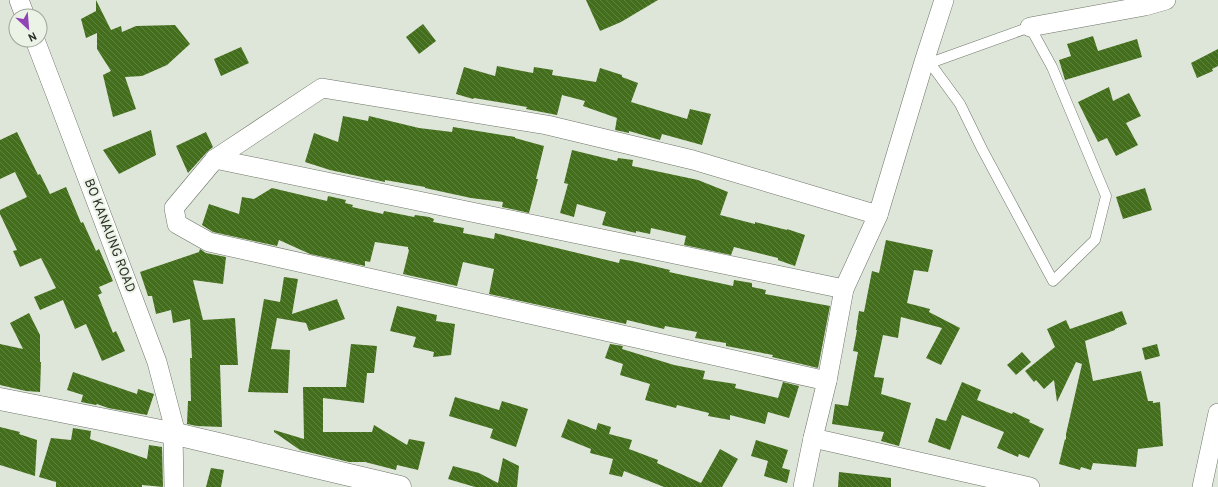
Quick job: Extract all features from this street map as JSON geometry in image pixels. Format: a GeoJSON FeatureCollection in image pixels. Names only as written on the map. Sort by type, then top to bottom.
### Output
{"type":"FeatureCollection","features":[{"type":"Feature","properties":{"kind":"street"},"geometry":{"type":"LineString","coordinates":[[803,487],[827,381],[844,289],[878,215],[927,63],[944,0]]}},
{"type":"Feature","properties":{"kind":"street"},"geometry":{"type":"LineString","coordinates":[[1030,27],[1145,6],[1166,0]]}},
{"type":"Feature","properties":{"kind":"street","name":"BO KANAUNG ROAD"},"geometry":{"type":"LineString","coordinates":[[37,48],[157,362],[175,433],[174,487]]}},
{"type":"Feature","properties":{"kind":"street"},"geometry":{"type":"LineString","coordinates":[[827,381],[209,242],[177,224],[174,208],[215,159],[322,88],[547,125],[693,160],[878,215]]}},
{"type":"Feature","properties":{"kind":"street"},"geometry":{"type":"LineString","coordinates":[[215,159],[844,289]]}},
{"type":"Feature","properties":{"kind":"street"},"geometry":{"type":"LineString","coordinates":[[0,399],[175,433],[400,487]]}},
{"type":"Feature","properties":{"kind":"street"},"geometry":{"type":"LineString","coordinates":[[1208,482],[1218,413]]}},
{"type":"Feature","properties":{"kind":"street"},"geometry":{"type":"LineString","coordinates":[[813,438],[1030,487]]}},
{"type":"Feature","properties":{"kind":"lane"},"geometry":{"type":"LineString","coordinates":[[1030,27],[1052,67],[1106,196],[1095,240],[1053,281],[982,149],[960,104],[927,63],[1030,27]]}},
{"type":"Feature","properties":{"kind":"building"},"geometry":{"type":"Polygon","coordinates":[[[96,0],[111,30],[121,26],[122,32],[136,26],[175,25],[190,44],[167,65],[142,76],[125,77],[136,109],[113,117],[103,75],[111,71],[97,49],[97,33],[86,38],[81,19],[96,11],[96,0]]]}},
{"type":"Feature","properties":{"kind":"building"},"geometry":{"type":"Polygon","coordinates":[[[586,0],[658,0],[621,22],[600,31],[586,0]]]}},
{"type":"Feature","properties":{"kind":"building"},"geometry":{"type":"Polygon","coordinates":[[[423,24],[436,41],[419,54],[406,37],[423,24]]]}},
{"type":"Feature","properties":{"kind":"building"},"geometry":{"type":"Polygon","coordinates":[[[1093,36],[1098,51],[1137,39],[1142,57],[1065,80],[1059,60],[1071,56],[1067,44],[1093,36]]]}},
{"type":"Feature","properties":{"kind":"building"},"geometry":{"type":"Polygon","coordinates":[[[241,47],[249,63],[221,76],[214,59],[241,47]]]}},
{"type":"Feature","properties":{"kind":"building"},"geometry":{"type":"Polygon","coordinates":[[[1218,49],[1218,66],[1212,69],[1213,71],[1197,78],[1191,63],[1218,49]]]}},
{"type":"Feature","properties":{"kind":"building"},"geometry":{"type":"Polygon","coordinates":[[[497,66],[533,73],[534,67],[553,70],[552,75],[596,82],[600,68],[622,75],[622,77],[638,83],[631,102],[687,119],[690,109],[711,114],[702,145],[662,134],[660,140],[629,131],[629,133],[615,130],[617,118],[583,106],[585,101],[562,95],[557,115],[526,109],[527,107],[473,99],[456,94],[464,67],[495,76],[497,66]]]}},
{"type":"Feature","properties":{"kind":"building"},"geometry":{"type":"Polygon","coordinates":[[[1109,87],[1113,101],[1129,93],[1141,116],[1126,123],[1138,145],[1116,156],[1107,138],[1098,142],[1078,102],[1109,87]]]}},
{"type":"Feature","properties":{"kind":"building"},"geometry":{"type":"Polygon","coordinates":[[[343,116],[368,121],[369,116],[419,128],[452,132],[453,127],[515,137],[544,146],[536,179],[538,179],[529,213],[502,207],[503,202],[471,198],[425,187],[385,180],[385,182],[330,170],[305,162],[314,133],[338,142],[343,116]]]}},
{"type":"Feature","properties":{"kind":"building"},"geometry":{"type":"Polygon","coordinates":[[[151,130],[156,155],[119,174],[103,150],[151,130]]]}},
{"type":"Feature","properties":{"kind":"building"},"geometry":{"type":"Polygon","coordinates":[[[17,132],[38,175],[40,174],[50,194],[66,187],[81,223],[83,222],[96,251],[99,249],[113,281],[99,287],[102,293],[98,295],[113,333],[116,331],[125,351],[102,361],[86,324],[75,329],[63,300],[40,310],[34,297],[56,288],[41,258],[20,267],[13,251],[17,250],[0,214],[0,210],[27,197],[15,172],[0,179],[0,140],[17,132]]]}},
{"type":"Feature","properties":{"kind":"building"},"geometry":{"type":"Polygon","coordinates":[[[206,132],[213,147],[188,173],[176,146],[206,132]]]}},
{"type":"Feature","properties":{"kind":"building"},"geometry":{"type":"Polygon","coordinates":[[[572,150],[617,161],[618,158],[633,160],[632,166],[698,180],[728,192],[720,215],[755,224],[755,222],[787,229],[805,235],[795,266],[778,260],[778,258],[734,247],[731,255],[684,245],[686,236],[651,228],[650,234],[636,231],[636,233],[602,225],[606,212],[577,204],[574,217],[560,213],[568,184],[564,183],[572,150]]]}},
{"type":"Feature","properties":{"kind":"building"},"geometry":{"type":"Polygon","coordinates":[[[272,188],[327,201],[328,196],[346,200],[345,203],[353,205],[352,207],[383,214],[384,211],[414,217],[415,215],[429,217],[434,219],[433,222],[464,228],[463,233],[494,239],[495,233],[619,263],[620,259],[632,261],[670,270],[669,272],[733,286],[734,280],[752,283],[752,287],[766,290],[765,294],[830,306],[818,368],[772,357],[773,355],[726,346],[726,343],[695,338],[697,332],[665,326],[664,329],[627,320],[626,324],[489,294],[494,269],[463,262],[457,286],[403,274],[409,250],[408,247],[375,242],[370,262],[365,261],[365,266],[310,254],[279,240],[277,246],[213,232],[202,225],[209,204],[239,214],[242,197],[254,199],[272,188]]]}},
{"type":"Feature","properties":{"kind":"building"},"geometry":{"type":"Polygon","coordinates":[[[1145,188],[1152,210],[1123,219],[1116,197],[1145,188]]]}},
{"type":"Feature","properties":{"kind":"building"},"geometry":{"type":"Polygon","coordinates":[[[886,240],[933,250],[928,272],[914,270],[907,303],[930,309],[929,312],[960,328],[941,365],[926,358],[942,328],[901,317],[898,338],[883,335],[874,377],[884,378],[881,394],[911,403],[899,446],[881,441],[884,432],[832,424],[835,404],[848,406],[858,352],[853,351],[859,311],[864,312],[872,271],[879,273],[886,240]]]}},
{"type":"Feature","properties":{"kind":"building"},"geometry":{"type":"Polygon","coordinates":[[[200,249],[206,253],[226,257],[223,284],[193,280],[203,320],[235,318],[238,365],[220,365],[222,427],[187,424],[188,401],[191,401],[190,358],[192,358],[190,319],[173,323],[171,310],[156,314],[152,296],[148,296],[140,272],[199,252],[200,249]]]}},
{"type":"Feature","properties":{"kind":"building"},"geometry":{"type":"Polygon","coordinates":[[[284,277],[298,279],[292,314],[337,299],[345,319],[309,331],[306,323],[277,318],[271,349],[290,350],[288,393],[248,392],[264,299],[280,302],[284,277]]]}},
{"type":"Feature","properties":{"kind":"building"},"geometry":{"type":"Polygon","coordinates":[[[397,306],[437,315],[436,321],[455,324],[451,355],[433,357],[434,352],[413,347],[416,337],[390,331],[397,306]]]}},
{"type":"Feature","properties":{"kind":"building"},"geometry":{"type":"Polygon","coordinates":[[[1122,311],[1127,324],[1085,341],[1093,381],[1141,371],[1148,401],[1153,401],[1153,403],[1160,402],[1163,446],[1138,449],[1136,467],[1093,463],[1091,470],[1081,467],[1080,470],[1059,464],[1065,439],[1066,440],[1066,434],[1082,364],[1076,362],[1057,402],[1054,380],[1044,389],[1036,380],[1034,382],[1025,371],[1055,347],[1047,329],[1066,320],[1070,329],[1122,311]]]}},
{"type":"Feature","properties":{"kind":"building"},"geometry":{"type":"Polygon","coordinates":[[[29,313],[40,335],[40,392],[26,391],[0,385],[0,344],[23,349],[10,323],[29,313]]]}},
{"type":"Feature","properties":{"kind":"building"},"geometry":{"type":"Polygon","coordinates":[[[351,344],[377,346],[374,373],[367,373],[364,403],[323,398],[323,432],[372,432],[374,425],[407,445],[409,439],[425,442],[418,470],[397,465],[396,470],[365,462],[349,462],[300,450],[274,432],[274,430],[304,439],[303,387],[346,387],[351,344]]]}},
{"type":"Feature","properties":{"kind":"building"},"geometry":{"type":"Polygon","coordinates":[[[610,344],[623,346],[622,349],[674,365],[705,371],[703,379],[736,384],[735,388],[778,398],[783,382],[799,386],[789,418],[768,412],[765,424],[730,415],[730,420],[708,416],[709,413],[677,405],[676,408],[645,400],[650,384],[620,375],[623,364],[605,358],[610,344]]]}},
{"type":"Feature","properties":{"kind":"building"},"geometry":{"type":"Polygon","coordinates":[[[1157,344],[1160,356],[1145,360],[1142,348],[1157,344]]]}},
{"type":"Feature","properties":{"kind":"building"},"geometry":{"type":"Polygon","coordinates":[[[1022,352],[1031,362],[1016,375],[1007,365],[1022,352]]]}},
{"type":"Feature","properties":{"kind":"building"},"geometry":{"type":"Polygon","coordinates":[[[73,372],[137,394],[138,389],[154,394],[147,415],[81,402],[83,395],[67,390],[73,372]]]}},
{"type":"Feature","properties":{"kind":"building"},"geometry":{"type":"Polygon","coordinates":[[[962,382],[981,390],[977,400],[1012,414],[1013,412],[1044,429],[1029,458],[1019,454],[1018,457],[997,448],[1004,432],[962,415],[950,450],[928,442],[936,418],[946,421],[962,382]]]}},
{"type":"Feature","properties":{"kind":"building"},"geometry":{"type":"Polygon","coordinates":[[[455,397],[499,410],[502,401],[528,409],[516,447],[490,438],[493,429],[449,416],[455,397]]]}},
{"type":"Feature","properties":{"kind":"building"},"geometry":{"type":"Polygon","coordinates":[[[568,419],[596,430],[598,423],[611,427],[609,434],[632,440],[629,449],[658,460],[657,463],[701,483],[720,449],[738,459],[722,487],[664,487],[624,471],[622,477],[609,474],[613,459],[590,453],[591,449],[561,437],[568,419]]]}},
{"type":"Feature","properties":{"kind":"building"},"geometry":{"type":"Polygon","coordinates":[[[0,427],[20,432],[19,434],[37,440],[35,476],[0,465],[0,427]]]}},
{"type":"Feature","properties":{"kind":"building"},"geometry":{"type":"Polygon","coordinates":[[[73,428],[91,431],[90,439],[147,459],[149,445],[162,447],[163,487],[142,485],[142,487],[56,487],[56,482],[39,477],[51,438],[71,440],[73,428]]]}},
{"type":"Feature","properties":{"kind":"building"},"geometry":{"type":"Polygon","coordinates":[[[756,440],[788,450],[782,468],[790,470],[787,483],[764,476],[768,461],[751,456],[756,440]]]}},
{"type":"Feature","properties":{"kind":"building"},"geometry":{"type":"Polygon","coordinates":[[[503,458],[519,466],[517,487],[475,487],[448,479],[453,466],[479,473],[498,483],[503,458]]]}},
{"type":"Feature","properties":{"kind":"building"},"geometry":{"type":"Polygon","coordinates":[[[211,468],[224,470],[221,487],[206,487],[211,468]]]}},
{"type":"Feature","properties":{"kind":"building"},"geometry":{"type":"Polygon","coordinates":[[[839,472],[891,478],[891,487],[838,487],[839,472]]]}}]}
